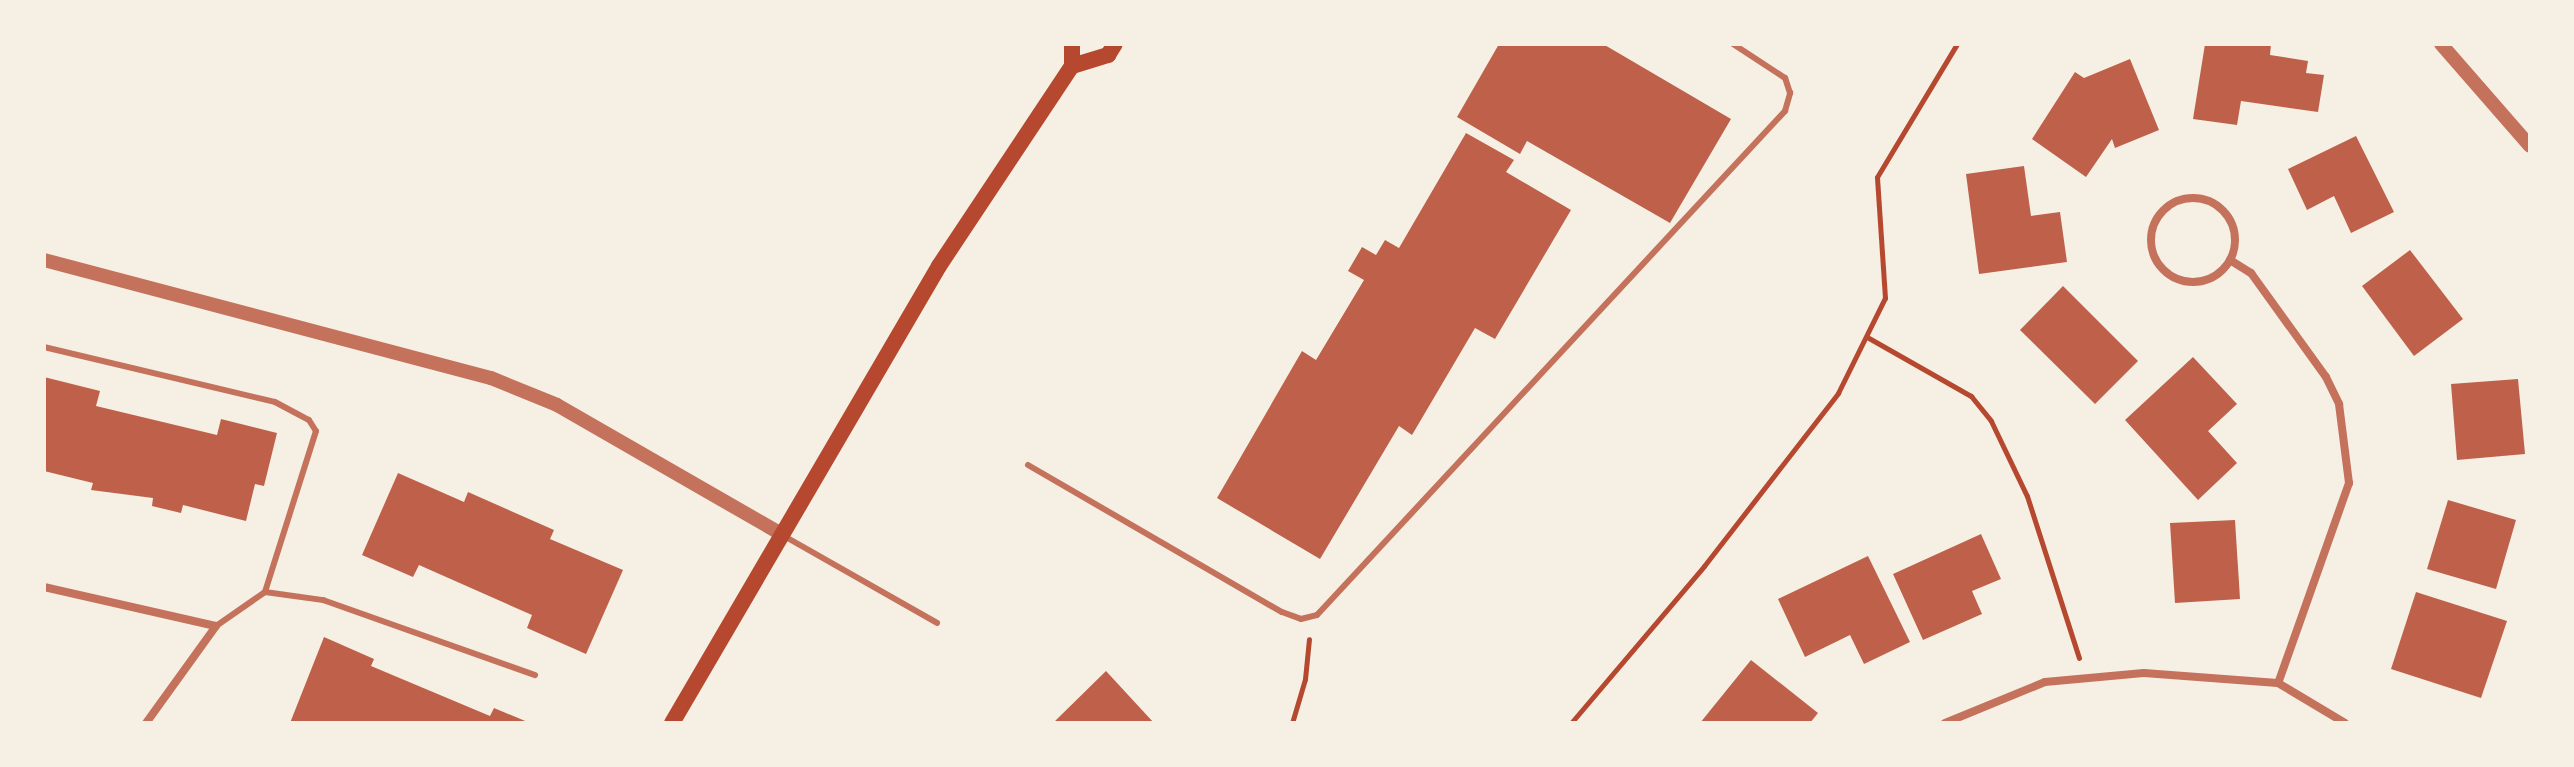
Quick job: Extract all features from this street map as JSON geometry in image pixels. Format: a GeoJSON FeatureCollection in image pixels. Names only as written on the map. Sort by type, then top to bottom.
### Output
{"type":"FeatureCollection","features":[{"type":"Feature","properties":{"kind":"main road"},"geometry":{"type":"LineString","coordinates":[[672,723],[939,266],[1072,66],[1072,44]]}},
{"type":"Feature","properties":{"kind":"main road"},"geometry":{"type":"LineString","coordinates":[[1072,66],[1108,55],[1115,44]]}},
{"type":"Feature","properties":{"kind":"street"},"geometry":{"type":"LineString","coordinates":[[2441,44],[2530,146]]}},
{"type":"Feature","properties":{"kind":"street"},"geometry":{"type":"LineString","coordinates":[[2207,199],[2230,218],[2235,232],[2230,260],[2208,279],[2179,280],[2156,261],[2151,233],[2156,218],[2178,200],[2207,199]]}},
{"type":"Feature","properties":{"kind":"street"},"geometry":{"type":"LineString","coordinates":[[44,260],[491,378],[569,412],[781,534]]}},
{"type":"Feature","properties":{"kind":"street"},"geometry":{"type":"LineString","coordinates":[[2230,260],[2251,273],[2326,377],[2339,404],[2349,483],[2278,683]]}},
{"type":"Feature","properties":{"kind":"street"},"geometry":{"type":"LineString","coordinates":[[44,587],[216,626],[146,723]]}},
{"type":"Feature","properties":{"kind":"street"},"geometry":{"type":"LineString","coordinates":[[1945,723],[2045,682],[2144,673],[2278,683],[2345,723]]}},
{"type":"Feature","properties":{"kind":"lane"},"geometry":{"type":"LineString","coordinates":[[1028,465],[1282,612],[1310,618],[1327,608],[1785,111],[1790,92],[1781,73],[1733,44]]}},
{"type":"Feature","properties":{"kind":"lane"},"geometry":{"type":"LineString","coordinates":[[44,347],[275,402],[309,420],[316,431],[265,592],[216,626]]}},
{"type":"Feature","properties":{"kind":"lane"},"geometry":{"type":"LineString","coordinates":[[781,534],[937,623]]}},
{"type":"Feature","properties":{"kind":"lane"},"geometry":{"type":"LineString","coordinates":[[265,592],[323,600],[535,675]]}},
{"type":"Feature","properties":{"kind":"path"},"geometry":{"type":"LineString","coordinates":[[1571,723],[1704,566],[1838,393],[1885,298],[1877,177],[1957,44]]}},
{"type":"Feature","properties":{"kind":"path"},"geometry":{"type":"LineString","coordinates":[[1866,336],[1971,396],[1991,421],[2027,496],[2085,678]]}},
{"type":"Feature","properties":{"kind":"path"},"geometry":{"type":"LineString","coordinates":[[1292,723],[1305,679],[1310,618]]}},
{"type":"Feature","properties":{"kind":"building"},"geometry":{"type":"Polygon","coordinates":[[[1499,44],[1603,44],[1731,119],[1670,223],[1527,141],[1520,154],[1457,117],[1499,44]]]}},
{"type":"Feature","properties":{"kind":"building"},"geometry":{"type":"Polygon","coordinates":[[[2205,44],[2271,44],[2270,55],[2308,61],[2306,73],[2324,75],[2318,112],[2241,101],[2237,125],[2193,119],[2205,44]]]}},
{"type":"Feature","properties":{"kind":"building"},"geometry":{"type":"Polygon","coordinates":[[[2130,59],[2159,130],[2115,148],[2112,139],[2086,177],[2032,139],[2075,72],[2084,78],[2130,59]]]}},
{"type":"Feature","properties":{"kind":"building"},"geometry":{"type":"Polygon","coordinates":[[[1466,133],[1514,160],[1506,172],[1571,210],[1495,339],[1475,328],[1412,435],[1399,426],[1320,559],[1217,498],[1302,351],[1316,360],[1364,280],[1348,271],[1362,247],[1376,255],[1385,240],[1399,248],[1466,133]]]}},
{"type":"Feature","properties":{"kind":"building"},"geometry":{"type":"Polygon","coordinates":[[[2356,136],[2394,212],[2351,233],[2334,196],[2307,210],[2288,169],[2356,136]]]}},
{"type":"Feature","properties":{"kind":"building"},"geometry":{"type":"Polygon","coordinates":[[[2024,166],[2031,216],[2060,212],[2067,262],[1979,274],[1966,174],[2024,166]]]}},
{"type":"Feature","properties":{"kind":"building"},"geometry":{"type":"Polygon","coordinates":[[[2410,250],[2463,319],[2414,356],[2362,286],[2410,250]]]}},
{"type":"Feature","properties":{"kind":"building"},"geometry":{"type":"Polygon","coordinates":[[[2063,286],[2138,361],[2095,404],[2020,330],[2063,286]]]}},
{"type":"Feature","properties":{"kind":"building"},"geometry":{"type":"Polygon","coordinates":[[[2193,357],[2237,404],[2208,431],[2237,463],[2198,500],[2125,420],[2193,357]]]}},
{"type":"Feature","properties":{"kind":"building"},"geometry":{"type":"Polygon","coordinates":[[[44,377],[100,391],[96,406],[217,435],[221,419],[277,433],[264,486],[255,484],[246,521],[183,505],[181,513],[152,506],[153,498],[91,490],[93,483],[44,471],[44,377]]]}},
{"type":"Feature","properties":{"kind":"building"},"geometry":{"type":"Polygon","coordinates":[[[2518,379],[2525,454],[2457,460],[2451,384],[2518,379]]]}},
{"type":"Feature","properties":{"kind":"building"},"geometry":{"type":"Polygon","coordinates":[[[398,473],[464,502],[468,492],[554,530],[550,539],[623,570],[586,654],[527,628],[532,615],[419,565],[413,577],[362,555],[398,473]]]}},
{"type":"Feature","properties":{"kind":"building"},"geometry":{"type":"Polygon","coordinates":[[[2448,500],[2516,520],[2496,589],[2427,569],[2448,500]]]}},
{"type":"Feature","properties":{"kind":"building"},"geometry":{"type":"Polygon","coordinates":[[[2235,520],[2240,599],[2175,603],[2170,523],[2235,520]]]}},
{"type":"Feature","properties":{"kind":"building"},"geometry":{"type":"Polygon","coordinates":[[[1981,534],[2001,579],[1972,591],[1982,614],[1923,640],[1893,574],[1981,534]]]}},
{"type":"Feature","properties":{"kind":"building"},"geometry":{"type":"Polygon","coordinates":[[[1868,556],[1910,642],[1864,664],[1850,635],[1805,657],[1778,599],[1868,556]]]}},
{"type":"Feature","properties":{"kind":"building"},"geometry":{"type":"Polygon","coordinates":[[[2416,592],[2507,621],[2481,698],[2391,669],[2416,592]]]}},
{"type":"Feature","properties":{"kind":"building"},"geometry":{"type":"Polygon","coordinates":[[[324,637],[374,659],[371,666],[490,716],[494,708],[530,723],[290,723],[324,637]]]}},
{"type":"Feature","properties":{"kind":"building"},"geometry":{"type":"Polygon","coordinates":[[[1751,660],[1818,713],[1810,723],[1700,723],[1751,660]]]}},
{"type":"Feature","properties":{"kind":"building"},"geometry":{"type":"Polygon","coordinates":[[[1106,671],[1154,723],[1053,723],[1106,671]]]}}]}
